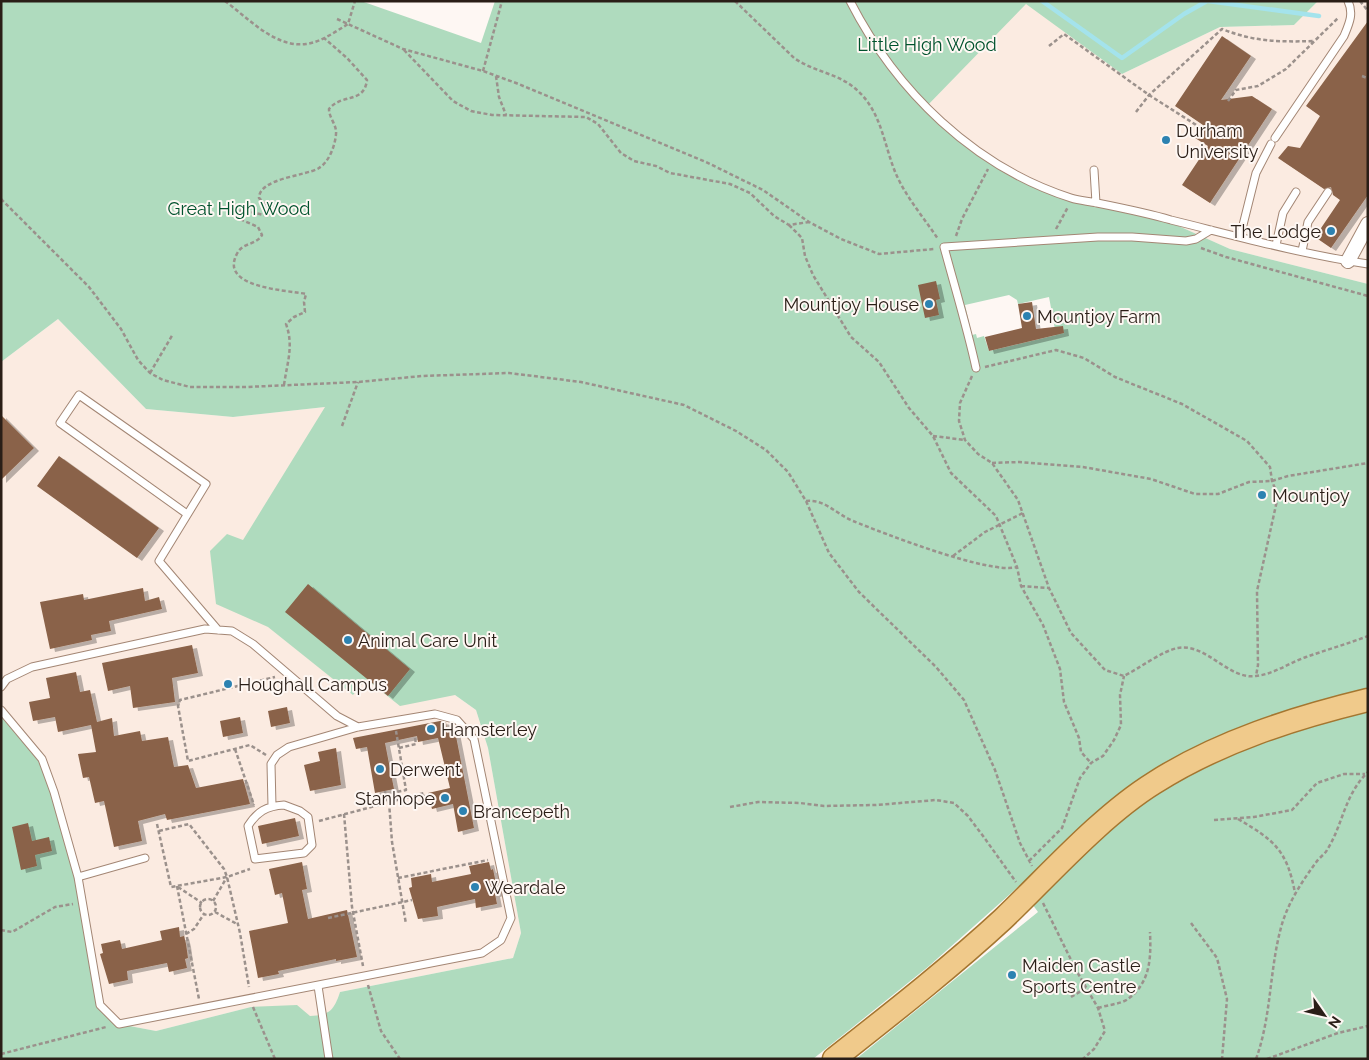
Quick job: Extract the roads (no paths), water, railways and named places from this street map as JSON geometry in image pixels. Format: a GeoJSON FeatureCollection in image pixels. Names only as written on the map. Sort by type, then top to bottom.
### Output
{"type":"FeatureCollection","features":[{"type":"Feature","properties":{"kind":"main road"},"geometry":{"type":"LineString","coordinates":[[834,1059],[987,933],[1113,813],[1153,783],[1213,750],[1337,708],[1368,700]]}},
{"type":"Feature","properties":{"kind":"street"},"geometry":{"type":"LineString","coordinates":[[1348,261],[1368,224]]}},
{"type":"Feature","properties":{"kind":"lane"},"geometry":{"type":"LineString","coordinates":[[850,1],[893,70],[926,107],[946,126],[993,161],[1027,181],[1073,199],[1302,251],[1368,264]]}},
{"type":"Feature","properties":{"kind":"lane"},"geometry":{"type":"LineString","coordinates":[[1240,237],[1256,174],[1273,141],[1344,36],[1350,20],[1349,4]]}},
{"type":"Feature","properties":{"kind":"lane"},"geometry":{"type":"LineString","coordinates":[[1094,170],[1096,203]]}},
{"type":"Feature","properties":{"kind":"lane"},"geometry":{"type":"LineString","coordinates":[[1276,245],[1284,212],[1296,192]]}},
{"type":"Feature","properties":{"kind":"lane"},"geometry":{"type":"LineString","coordinates":[[1302,251],[1308,222],[1328,192]]}},
{"type":"Feature","properties":{"kind":"lane"},"geometry":{"type":"LineString","coordinates":[[976,368],[962,308],[953,284],[948,247],[1132,237],[1186,241],[1196,240],[1212,230]]}},
{"type":"Feature","properties":{"kind":"lane"},"geometry":{"type":"LineString","coordinates":[[187,514],[60,423],[79,395],[206,484],[159,561],[218,630]]}},
{"type":"Feature","properties":{"kind":"lane"},"geometry":{"type":"LineString","coordinates":[[1,688],[6,679],[32,667],[206,629],[232,631],[253,644],[337,716],[358,727]]}},
{"type":"Feature","properties":{"kind":"lane"},"geometry":{"type":"LineString","coordinates":[[1,710],[42,759],[54,792],[78,877],[100,1005],[118,1024],[201,1010],[482,953],[501,940],[511,918],[499,857],[474,739],[457,720],[434,714],[394,723],[358,727],[289,747],[274,759],[271,764],[270,788],[272,806]]}},
{"type":"Feature","properties":{"kind":"lane"},"geometry":{"type":"LineString","coordinates":[[284,805],[300,811],[308,817],[312,845],[304,853],[255,859],[248,826],[257,812],[272,806],[284,805]]}},
{"type":"Feature","properties":{"kind":"lane"},"geometry":{"type":"LineString","coordinates":[[78,877],[146,858]]}},
{"type":"Feature","properties":{"kind":"lane"},"geometry":{"type":"LineString","coordinates":[[318,986],[330,1059]]}},
{"type":"Feature","properties":{"kind":"waterway"},"geometry":{"type":"LineString","coordinates":[[1042,1],[1122,58],[1184,14],[1207,1]]}},
{"type":"Feature","properties":{"kind":"waterway"},"geometry":{"type":"LineString","coordinates":[[1208,1],[1319,16]]}},
{"type":"Feature","properties":{"kind":"place","name":"Durham University"},"geometry":{"type":"Point","coordinates":[1166,140]}},
{"type":"Feature","properties":{"kind":"place","name":"The Lodge"},"geometry":{"type":"Point","coordinates":[1331,231]}},
{"type":"Feature","properties":{"kind":"place","name":"Mountjoy House"},"geometry":{"type":"Point","coordinates":[929,304]}},
{"type":"Feature","properties":{"kind":"place","name":"Mountjoy Farm"},"geometry":{"type":"Point","coordinates":[1027,316]}},
{"type":"Feature","properties":{"kind":"place","name":"Mountjoy"},"geometry":{"type":"Point","coordinates":[1262,495]}},
{"type":"Feature","properties":{"kind":"place","name":"Animal Care Unit"},"geometry":{"type":"Point","coordinates":[348,640]}},
{"type":"Feature","properties":{"kind":"place","name":"Houghall Campus"},"geometry":{"type":"Point","coordinates":[228,684]}},
{"type":"Feature","properties":{"kind":"place","name":"Hamsterley"},"geometry":{"type":"Point","coordinates":[431,729]}},
{"type":"Feature","properties":{"kind":"place","name":"Derwent"},"geometry":{"type":"Point","coordinates":[380,769]}},
{"type":"Feature","properties":{"kind":"place","name":"Stanhope"},"geometry":{"type":"Point","coordinates":[445,798]}},
{"type":"Feature","properties":{"kind":"place","name":"Brancepeth"},"geometry":{"type":"Point","coordinates":[463,811]}},
{"type":"Feature","properties":{"kind":"place","name":"Weardale"},"geometry":{"type":"Point","coordinates":[475,887]}},
{"type":"Feature","properties":{"kind":"place","name":"Maiden Castle Sports Centre"},"geometry":{"type":"Point","coordinates":[1012,975]}},
{"type":"Feature","properties":{"kind":"park label","name":"Little High Wood"},"geometry":{"type":"Point","coordinates":[927,44]}},
{"type":"Feature","properties":{"kind":"park label","name":"Great High Wood"},"geometry":{"type":"Point","coordinates":[239,208]}}]}
